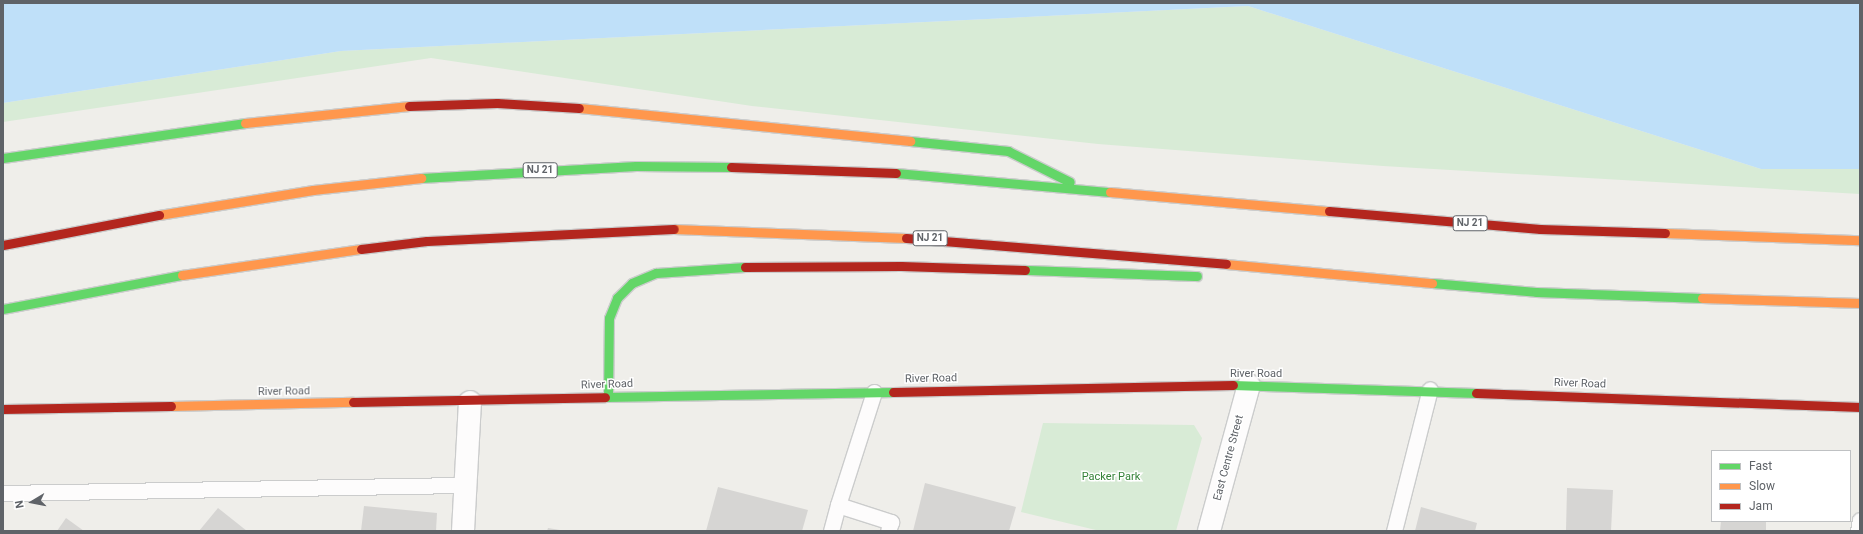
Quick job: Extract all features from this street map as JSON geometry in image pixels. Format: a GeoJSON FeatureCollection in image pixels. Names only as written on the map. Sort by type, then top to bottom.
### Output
{"type":"FeatureCollection","features":[{"type":"Feature","properties":{"kind":"main road"},"geometry":{"type":"LineString","coordinates":[[3,158],[309,114],[430,104],[497,103],[572,107],[1008,151],[1082,188]]}},
{"type":"Feature","properties":{"kind":"main road","name":"NJ 21"},"geometry":{"type":"LineString","coordinates":[[3,245],[206,206],[313,190],[527,170],[743,165],[958,176],[1540,229],[1860,240]]}},
{"type":"Feature","properties":{"kind":"main road","name":"NJ 21"},"geometry":{"type":"LineString","coordinates":[[3,309],[216,268],[321,253],[435,240],[638,229],[742,229],[953,240],[1428,283],[1644,298],[1860,303]]}},
{"type":"Feature","properties":{"kind":"main road"},"geometry":{"type":"LineString","coordinates":[[608,396],[609,318],[617,298],[632,283],[656,273],[747,267],[901,266],[1205,276]]}},
{"type":"Feature","properties":{"kind":"main road"},"geometry":{"type":"LineString","coordinates":[[1253,277],[1428,283]]}},
{"type":"Feature","properties":{"kind":"main road","name":"River Road"},"geometry":{"type":"LineString","coordinates":[[3,409],[470,402],[608,396],[1249,385],[1430,389],[1860,407]]}},
{"type":"Feature","properties":{"kind":"street","name":"East Centre Street"},"geometry":{"type":"LineString","coordinates":[[1209,531],[1249,385]]}},
{"type":"Feature","properties":{"kind":"street"},"geometry":{"type":"LineString","coordinates":[[462,531],[470,402]]}},
{"type":"Feature","properties":{"kind":"lane"},"geometry":{"type":"LineString","coordinates":[[1394,531],[1430,389]]}},
{"type":"Feature","properties":{"kind":"lane"},"geometry":{"type":"LineString","coordinates":[[831,531],[874,392]]}},
{"type":"Feature","properties":{"kind":"lane"},"geometry":{"type":"LineString","coordinates":[[3,493],[465,485]]}},
{"type":"Feature","properties":{"kind":"lane"},"geometry":{"type":"LineString","coordinates":[[838,505],[891,522],[888,531]]}},
{"type":"Feature","properties":{"kind":"lane"},"geometry":{"type":"LineString","coordinates":[[1858,531],[1860,520]]}},
{"type":"Feature","properties":{"kind":"green space"},"geometry":{"type":"Polygon","coordinates":[[[1248,6],[1761,169],[1860,169],[1860,194],[1383,166],[1098,144],[752,106],[431,58],[3,122],[3,103],[341,51],[1248,6]]]}},
{"type":"Feature","properties":{"kind":"green space","name":"Packer Park"},"geometry":{"type":"Polygon","coordinates":[[[1043,423],[1194,425],[1202,438],[1176,531],[1100,531],[1021,512],[1043,423]]]}},
{"type":"Feature","properties":{"kind":"water"},"geometry":{"type":"Polygon","coordinates":[[[3,3],[1860,3],[1860,169],[1761,169],[1248,6],[341,51],[3,103],[3,3]]]}},
{"type":"Feature","properties":{"kind":"building"},"geometry":{"type":"Polygon","coordinates":[[[925,483],[1016,507],[1009,531],[913,531],[925,483]]]}},
{"type":"Feature","properties":{"kind":"building"},"geometry":{"type":"Polygon","coordinates":[[[718,487],[808,510],[802,531],[706,531],[718,487]]]}},
{"type":"Feature","properties":{"kind":"building"},"geometry":{"type":"Polygon","coordinates":[[[1567,488],[1613,490],[1611,531],[1566,531],[1567,488]]]}},
{"type":"Feature","properties":{"kind":"building"},"geometry":{"type":"Polygon","coordinates":[[[364,506],[437,513],[436,531],[361,531],[364,506]]]}},
{"type":"Feature","properties":{"kind":"building"},"geometry":{"type":"Polygon","coordinates":[[[1421,507],[1477,523],[1475,531],[1415,531],[1421,507]]]}},
{"type":"Feature","properties":{"kind":"building"},"geometry":{"type":"Polygon","coordinates":[[[218,508],[247,531],[199,531],[218,508]]]}},
{"type":"Feature","properties":{"kind":"building"},"geometry":{"type":"Polygon","coordinates":[[[66,518],[84,531],[57,531],[66,518]]]}},
{"type":"Feature","properties":{"kind":"building"},"geometry":{"type":"Polygon","coordinates":[[[1721,522],[1766,522],[1766,531],[1720,531],[1721,522]]]}},
{"type":"Feature","properties":{"kind":"building"},"geometry":{"type":"Polygon","coordinates":[[[548,528],[560,530],[560,531],[547,531],[548,528]]]}},
{"type":"Feature","properties":{"kind":"traffic: fast"},"geometry":{"type":"LineString","coordinates":[[3,158],[245,123]]}},
{"type":"Feature","properties":{"kind":"traffic: fast"},"geometry":{"type":"LineString","coordinates":[[910,141],[1008,151],[1070,182]]}},
{"type":"Feature","properties":{"kind":"traffic: fast"},"geometry":{"type":"LineString","coordinates":[[421,178],[636,166],[731,167]]}},
{"type":"Feature","properties":{"kind":"traffic: fast"},"geometry":{"type":"LineString","coordinates":[[896,173],[1110,192]]}},
{"type":"Feature","properties":{"kind":"traffic: fast"},"geometry":{"type":"LineString","coordinates":[[608,397],[609,318],[617,298],[632,283],[656,273],[745,267]]}},
{"type":"Feature","properties":{"kind":"traffic: fast"},"geometry":{"type":"LineString","coordinates":[[1025,270],[1197,276]]}},
{"type":"Feature","properties":{"kind":"traffic: fast"},"geometry":{"type":"LineString","coordinates":[[3,309],[182,275]]}},
{"type":"Feature","properties":{"kind":"traffic: fast"},"geometry":{"type":"LineString","coordinates":[[1432,283],[1536,292],[1702,298]]}},
{"type":"Feature","properties":{"kind":"traffic: fast"},"geometry":{"type":"LineString","coordinates":[[1233,385],[1476,393]]}},
{"type":"Feature","properties":{"kind":"traffic: fast"},"geometry":{"type":"LineString","coordinates":[[605,397],[893,392]]}},
{"type":"Feature","properties":{"kind":"traffic: slow"},"geometry":{"type":"LineString","coordinates":[[245,123],[409,106]]}},
{"type":"Feature","properties":{"kind":"traffic: slow"},"geometry":{"type":"LineString","coordinates":[[579,108],[910,141]]}},
{"type":"Feature","properties":{"kind":"traffic: slow"},"geometry":{"type":"LineString","coordinates":[[159,215],[313,190],[421,178]]}},
{"type":"Feature","properties":{"kind":"traffic: slow"},"geometry":{"type":"LineString","coordinates":[[1110,192],[1329,211]]}},
{"type":"Feature","properties":{"kind":"traffic: slow"},"geometry":{"type":"LineString","coordinates":[[674,229],[906,238]]}},
{"type":"Feature","properties":{"kind":"traffic: slow"},"geometry":{"type":"LineString","coordinates":[[1665,233],[1860,240]]}},
{"type":"Feature","properties":{"kind":"traffic: slow"},"geometry":{"type":"LineString","coordinates":[[182,275],[361,249]]}},
{"type":"Feature","properties":{"kind":"traffic: slow"},"geometry":{"type":"LineString","coordinates":[[1226,264],[1432,283]]}},
{"type":"Feature","properties":{"kind":"traffic: slow"},"geometry":{"type":"LineString","coordinates":[[1702,298],[1860,303]]}},
{"type":"Feature","properties":{"kind":"traffic: slow"},"geometry":{"type":"LineString","coordinates":[[171,406],[353,402]]}},
{"type":"Feature","properties":{"kind":"traffic: jam"},"geometry":{"type":"LineString","coordinates":[[409,106],[497,103],[579,108]]}},
{"type":"Feature","properties":{"kind":"traffic: jam"},"geometry":{"type":"LineString","coordinates":[[731,167],[896,173]]}},
{"type":"Feature","properties":{"kind":"traffic: jam"},"geometry":{"type":"LineString","coordinates":[[1329,211],[1540,229],[1665,233]]}},
{"type":"Feature","properties":{"kind":"traffic: jam"},"geometry":{"type":"LineString","coordinates":[[3,245],[159,215]]}},
{"type":"Feature","properties":{"kind":"traffic: jam"},"geometry":{"type":"LineString","coordinates":[[361,249],[427,241],[674,229]]}},
{"type":"Feature","properties":{"kind":"traffic: jam"},"geometry":{"type":"LineString","coordinates":[[906,238],[1226,264]]}},
{"type":"Feature","properties":{"kind":"traffic: jam"},"geometry":{"type":"LineString","coordinates":[[745,267],[901,266],[1025,270]]}},
{"type":"Feature","properties":{"kind":"traffic: jam"},"geometry":{"type":"LineString","coordinates":[[893,392],[1233,385]]}},
{"type":"Feature","properties":{"kind":"traffic: jam"},"geometry":{"type":"LineString","coordinates":[[1476,393],[1860,407]]}},
{"type":"Feature","properties":{"kind":"traffic: jam"},"geometry":{"type":"LineString","coordinates":[[353,402],[605,397]]}},
{"type":"Feature","properties":{"kind":"traffic: jam"},"geometry":{"type":"LineString","coordinates":[[3,409],[171,406]]}}]}
